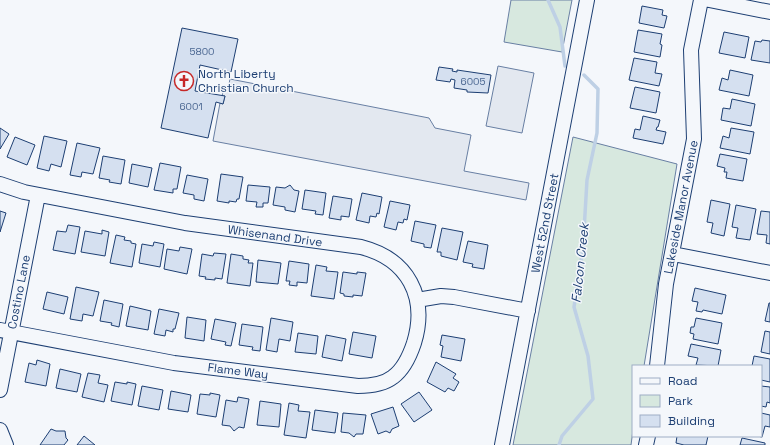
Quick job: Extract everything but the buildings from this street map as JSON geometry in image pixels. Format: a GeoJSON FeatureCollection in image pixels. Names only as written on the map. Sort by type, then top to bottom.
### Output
{"type":"FeatureCollection","features":[{"type":"Feature","properties":{"kind":"street","name":"West 52nd Street"},"geometry":{"type":"LineString","coordinates":[[502,445],[587,0]]}},
{"type":"Feature","properties":{"kind":"street","name":"Lakeside Manor Avenue"},"geometry":{"type":"LineString","coordinates":[[657,365],[666,284],[694,139],[692,50],[701,0]]}},
{"type":"Feature","properties":{"kind":"street"},"geometry":{"type":"LineString","coordinates":[[709,0],[770,12]]}},
{"type":"Feature","properties":{"kind":"street","name":"Whisenand Drive"},"geometry":{"type":"LineString","coordinates":[[0,184],[24,192],[185,223],[369,249],[386,256],[400,268],[411,284],[417,300]]}},
{"type":"Feature","properties":{"kind":"street","name":"Costino Lane"},"geometry":{"type":"LineString","coordinates":[[0,390],[5,331],[38,194]]}},
{"type":"Feature","properties":{"kind":"street"},"geometry":{"type":"LineString","coordinates":[[672,254],[770,273]]}},
{"type":"Feature","properties":{"kind":"street"},"geometry":{"type":"LineString","coordinates":[[417,300],[441,296],[454,297],[528,312]]}},
{"type":"Feature","properties":{"kind":"street","name":"Flame Way"},"geometry":{"type":"LineString","coordinates":[[5,331],[174,363],[353,386],[366,386],[380,383],[393,377],[408,359],[414,344],[418,324],[419,312],[417,300]]}},
{"type":"Feature","properties":{"kind":"street"},"geometry":{"type":"LineString","coordinates":[[0,430],[6,445]]}},
{"type":"Feature","properties":{"kind":"green space"},"geometry":{"type":"Polygon","coordinates":[[[511,0],[572,0],[562,52],[504,42],[511,0]]]}},
{"type":"Feature","properties":{"kind":"green space"},"geometry":{"type":"Polygon","coordinates":[[[573,137],[677,164],[644,365],[632,365],[631,445],[513,445],[573,137]]]}},
{"type":"Feature","properties":{"kind":"shaded area"},"geometry":{"type":"Polygon","coordinates":[[[498,66],[534,73],[522,133],[486,126],[498,66]]]}},
{"type":"Feature","properties":{"kind":"shaded area"},"geometry":{"type":"Polygon","coordinates":[[[230,79],[429,118],[435,128],[471,135],[464,171],[529,183],[526,200],[213,141],[220,103],[223,104],[225,96],[222,96],[224,88],[228,89],[230,79]]]}},
{"type":"Feature","properties":{"kind":"waterway","name":"Falcon Creek"},"geometry":{"type":"LineString","coordinates":[[548,0],[560,27],[565,66]]}},
{"type":"Feature","properties":{"kind":"waterway","name":"Falcon Creek"},"geometry":{"type":"LineString","coordinates":[[559,445],[562,436],[593,399],[588,356],[574,307],[583,248],[587,180],[597,133],[598,89],[584,75]]}},
{"type":"Feature","properties":{"kind":"place","name":"North Liberty Christian Church"},"geometry":{"type":"Point","coordinates":[184,81]}}]}
